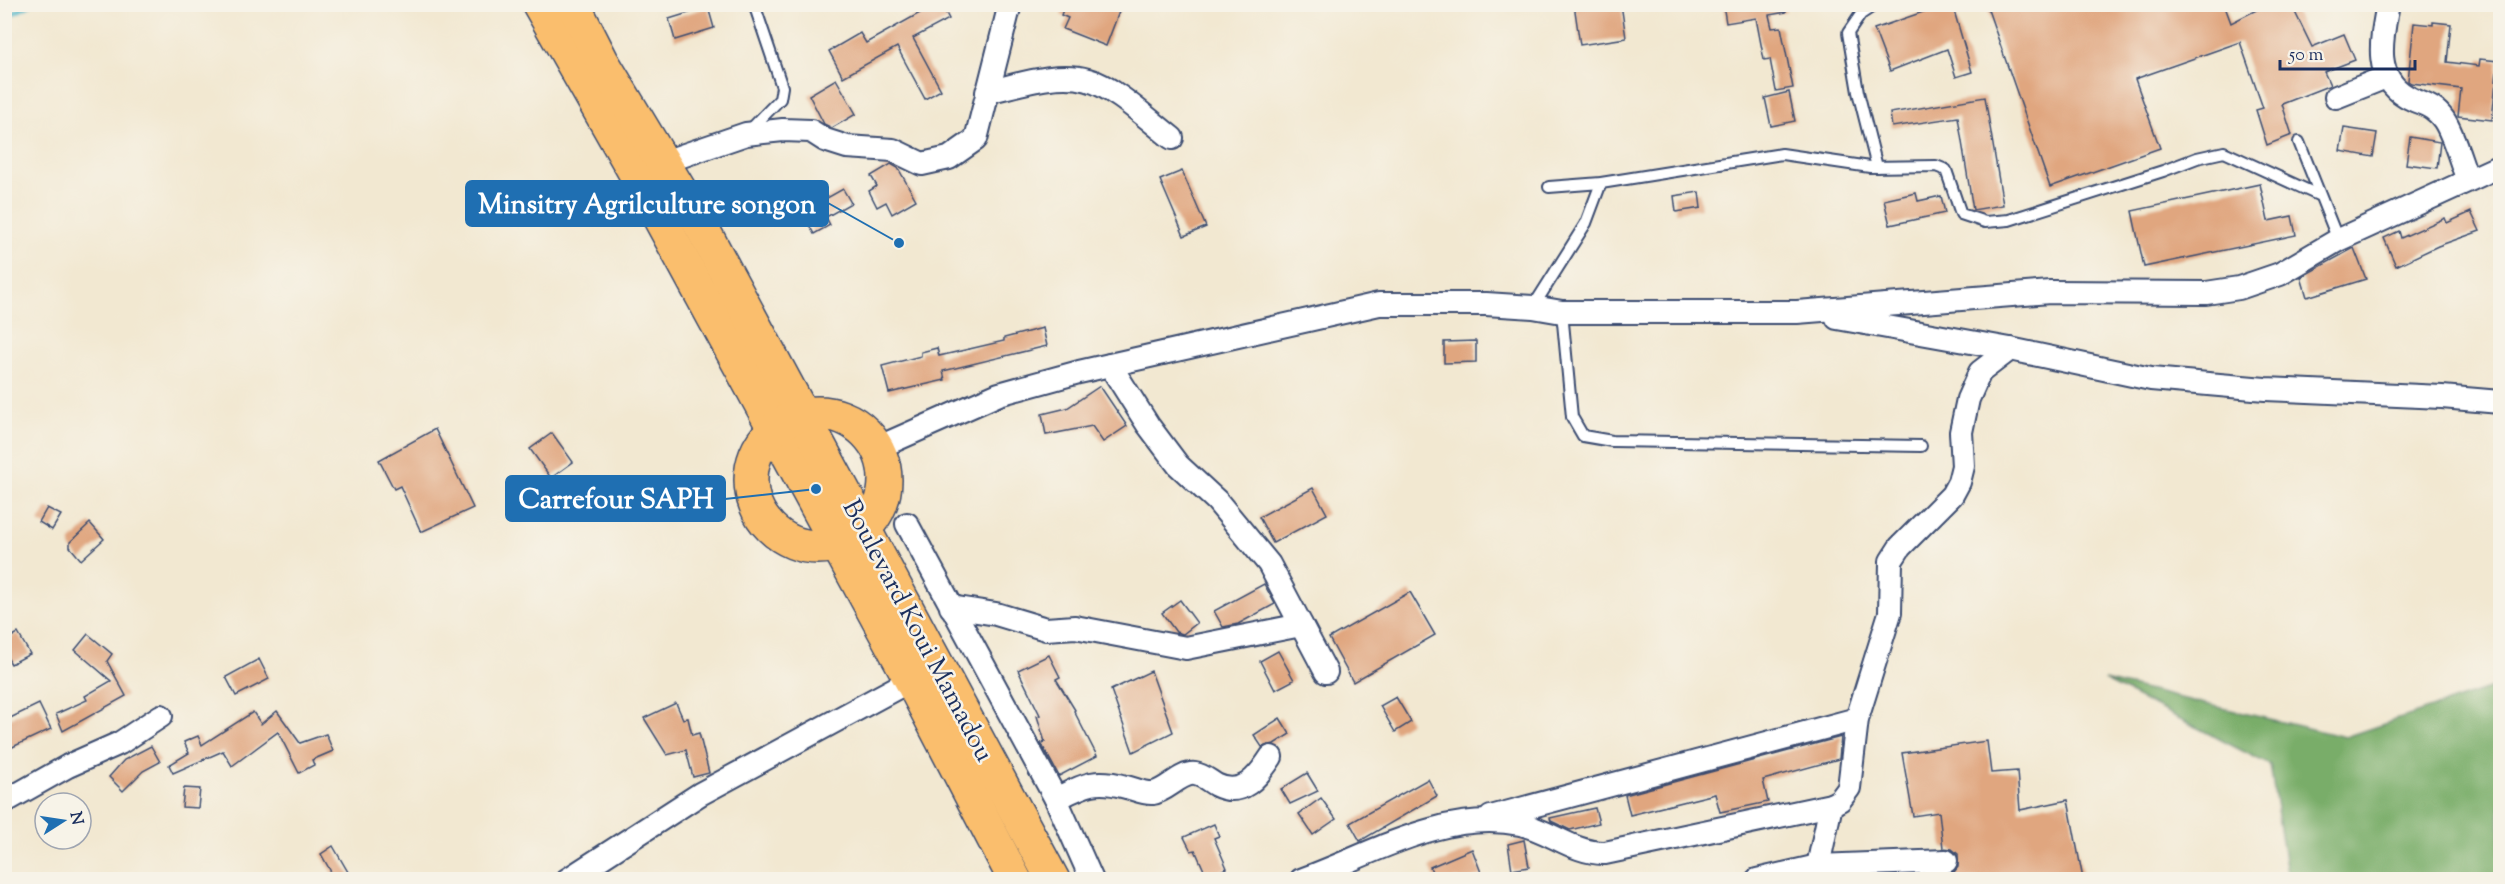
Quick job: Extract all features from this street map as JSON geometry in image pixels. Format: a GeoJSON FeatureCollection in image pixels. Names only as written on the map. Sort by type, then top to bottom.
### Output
{"type":"FeatureCollection","features":[{"type":"Feature","properties":{"kind":"main road","name":"Boulevard Koui Mamadou"},"geometry":{"type":"LineString","coordinates":[[539,4],[633,169],[774,428],[911,680],[1015,879]]}},
{"type":"Feature","properties":{"kind":"main road","name":"Boulevard Koui Mamadou"},"geometry":{"type":"LineString","coordinates":[[573,4],[602,61],[664,162],[804,414],[1053,879]]}},
{"type":"Feature","properties":{"kind":"main road"},"geometry":{"type":"LineString","coordinates":[[825,413],[846,419],[863,430],[877,448],[884,468],[885,490],[878,511],[866,529],[837,546],[814,548],[792,543],[772,531],[758,513],[751,490],[751,467],[760,446],[774,428],[788,419],[804,414],[825,413]]}},
{"type":"Feature","properties":{"kind":"street"},"geometry":{"type":"LineString","coordinates":[[664,162],[746,134],[783,130],[811,131],[825,140],[847,147],[893,150],[922,164],[939,162],[960,152],[976,139],[1010,4]]}},
{"type":"Feature","properties":{"kind":"street"},"geometry":{"type":"LineString","coordinates":[[2388,4],[2381,58],[2386,77],[2406,96],[2428,104],[2444,121],[2468,180]]}},
{"type":"Feature","properties":{"kind":"street"},"geometry":{"type":"LineString","coordinates":[[987,92],[1059,77],[1088,80],[1105,87],[1172,138]]}},
{"type":"Feature","properties":{"kind":"street"},"geometry":{"type":"LineString","coordinates":[[2336,97],[2386,77]]}},
{"type":"Feature","properties":{"kind":"street"},"geometry":{"type":"LineString","coordinates":[[877,448],[999,394],[1110,365],[1379,304],[1533,307],[1562,312],[1797,312],[2050,292],[2206,292],[2239,288],[2280,274],[2338,240],[2500,166]]}},
{"type":"Feature","properties":{"kind":"street"},"geometry":{"type":"LineString","coordinates":[[1797,312],[1867,322],[2010,349],[2151,379],[2265,389],[2500,402]]}},
{"type":"Feature","properties":{"kind":"street"},"geometry":{"type":"LineString","coordinates":[[1478,820],[1521,825],[1591,854],[1605,853],[1831,805],[1840,800],[1849,788],[1857,719],[1890,613],[1891,561],[1900,547],[1952,495],[1959,482],[1963,466],[1961,432],[1968,399],[1980,372],[2010,349]]}},
{"type":"Feature","properties":{"kind":"street"},"geometry":{"type":"LineString","coordinates":[[1110,365],[1148,425],[1178,465],[1217,501],[1269,564],[1326,672]]}},
{"type":"Feature","properties":{"kind":"street"},"geometry":{"type":"LineString","coordinates":[[907,524],[1056,799],[1092,879]]}},
{"type":"Feature","properties":{"kind":"street"},"geometry":{"type":"LineString","coordinates":[[951,607],[996,614],[1046,629],[1075,627],[1186,648],[1301,625]]}},
{"type":"Feature","properties":{"kind":"street"},"geometry":{"type":"LineString","coordinates":[[567,879],[700,794],[911,680]]}},
{"type":"Feature","properties":{"kind":"street"},"geometry":{"type":"LineString","coordinates":[[4,802],[68,766],[120,743],[161,716]]}},
{"type":"Feature","properties":{"kind":"street"},"geometry":{"type":"LineString","coordinates":[[1301,879],[1386,845],[1434,829],[1478,820],[1857,719]]}},
{"type":"Feature","properties":{"kind":"street"},"geometry":{"type":"LineString","coordinates":[[1056,799],[1090,783],[1110,783],[1146,793],[1155,793],[1190,774],[1197,774],[1217,786],[1231,789],[1244,787],[1257,777],[1271,758]]}},
{"type":"Feature","properties":{"kind":"street"},"geometry":{"type":"LineString","coordinates":[[1818,866],[1831,805]]}},
{"type":"Feature","properties":{"kind":"street"},"geometry":{"type":"LineString","coordinates":[[1757,879],[1790,876],[1818,866],[1946,861]]}},
{"type":"Feature","properties":{"kind":"lane"},"geometry":{"type":"LineString","coordinates":[[746,134],[780,99],[782,87],[754,4]]}},
{"type":"Feature","properties":{"kind":"lane"},"geometry":{"type":"LineString","coordinates":[[1876,4],[1861,14],[1848,33],[1858,92],[1877,167]]}},
{"type":"Feature","properties":{"kind":"lane"},"geometry":{"type":"LineString","coordinates":[[2299,142],[2318,195],[2338,240]]}},
{"type":"Feature","properties":{"kind":"lane"},"geometry":{"type":"LineString","coordinates":[[1549,187],[1601,183],[1782,154],[1877,167],[1936,166],[1946,170],[1961,214],[1985,222],[2009,220],[2197,158],[2224,152],[2318,195]]}},
{"type":"Feature","properties":{"kind":"lane"},"geometry":{"type":"LineString","coordinates":[[1533,307],[1586,223],[1601,183]]}},
{"type":"Feature","properties":{"kind":"lane"},"geometry":{"type":"LineString","coordinates":[[1562,312],[1572,417],[1583,436],[1612,441],[1921,446]]}},
{"type":"Feature","properties":{"kind":"green space"},"geometry":{"type":"Polygon","coordinates":[[[2104,680],[2345,737],[2500,685],[2500,879],[2288,879],[2270,765],[2104,680]]]}},
{"type":"Feature","properties":{"kind":"building"},"geometry":{"type":"Polygon","coordinates":[[[936,4],[941,4],[949,19],[913,38],[941,90],[925,99],[897,47],[843,77],[829,51],[860,33],[866,43],[936,4]]]}},
{"type":"Feature","properties":{"kind":"building"},"geometry":{"type":"Polygon","coordinates":[[[1065,4],[1122,4],[1106,46],[1063,29],[1068,18],[1061,15],[1065,4]]]}},
{"type":"Feature","properties":{"kind":"building"},"geometry":{"type":"Polygon","coordinates":[[[1574,4],[1621,4],[1626,38],[1580,45],[1574,4]]]}},
{"type":"Feature","properties":{"kind":"building"},"geometry":{"type":"Polygon","coordinates":[[[1723,4],[1786,4],[1786,12],[1769,15],[1772,28],[1781,27],[1793,88],[1776,91],[1770,59],[1764,60],[1756,18],[1726,23],[1723,4]]]}},
{"type":"Feature","properties":{"kind":"building"},"geometry":{"type":"Polygon","coordinates":[[[1946,4],[1952,4],[1972,72],[1956,77],[1947,49],[1890,71],[1874,29],[1946,4]]]}},
{"type":"Feature","properties":{"kind":"building"},"geometry":{"type":"Polygon","coordinates":[[[1986,4],[2224,4],[2231,23],[2268,4],[2291,4],[2312,47],[2344,34],[2355,60],[2324,72],[2330,85],[2282,104],[2292,135],[2267,145],[2256,110],[2263,108],[2240,42],[2135,79],[2160,148],[2050,187],[1986,4]]]}},
{"type":"Feature","properties":{"kind":"building"},"geometry":{"type":"Polygon","coordinates":[[[708,7],[714,28],[675,40],[669,19],[708,7]]]}},
{"type":"Feature","properties":{"kind":"building"},"geometry":{"type":"Polygon","coordinates":[[[2433,22],[2451,24],[2447,62],[2479,66],[2480,59],[2498,61],[2492,120],[2458,116],[2461,89],[2408,81],[2414,23],[2433,25],[2433,22]]]}},
{"type":"Feature","properties":{"kind":"building"},"geometry":{"type":"Polygon","coordinates":[[[836,79],[856,114],[832,128],[824,124],[809,95],[836,79]]]}},
{"type":"Feature","properties":{"kind":"building"},"geometry":{"type":"Polygon","coordinates":[[[1789,92],[1795,121],[1771,126],[1765,98],[1789,92]]]}},
{"type":"Feature","properties":{"kind":"building"},"geometry":{"type":"Polygon","coordinates":[[[1985,97],[2003,205],[1973,210],[1958,117],[1892,127],[1890,113],[1985,97]]]}},
{"type":"Feature","properties":{"kind":"building"},"geometry":{"type":"Polygon","coordinates":[[[2344,128],[2377,133],[2373,157],[2340,151],[2344,128]]]}},
{"type":"Feature","properties":{"kind":"building"},"geometry":{"type":"Polygon","coordinates":[[[2410,137],[2440,142],[2437,168],[2406,164],[2410,137]]]}},
{"type":"Feature","properties":{"kind":"building"},"geometry":{"type":"Polygon","coordinates":[[[891,164],[898,168],[916,200],[892,214],[886,202],[877,207],[869,191],[877,186],[871,176],[891,164]]]}},
{"type":"Feature","properties":{"kind":"building"},"geometry":{"type":"Polygon","coordinates":[[[1182,171],[1206,227],[1184,236],[1160,180],[1182,171]]]}},
{"type":"Feature","properties":{"kind":"building"},"geometry":{"type":"Polygon","coordinates":[[[2260,184],[2268,221],[2292,216],[2296,235],[2144,267],[2132,211],[2260,184]]]}},
{"type":"Feature","properties":{"kind":"building"},"geometry":{"type":"Polygon","coordinates":[[[843,189],[851,203],[826,217],[830,225],[814,234],[802,212],[843,189]]]}},
{"type":"Feature","properties":{"kind":"building"},"geometry":{"type":"Polygon","coordinates":[[[1699,192],[1701,208],[1676,212],[1674,196],[1699,192]]]}},
{"type":"Feature","properties":{"kind":"building"},"geometry":{"type":"Polygon","coordinates":[[[1916,193],[1918,201],[1941,196],[1945,213],[1890,225],[1884,200],[1916,193]]]}},
{"type":"Feature","properties":{"kind":"building"},"geometry":{"type":"Polygon","coordinates":[[[2471,212],[2480,231],[2438,246],[2396,266],[2384,238],[2399,231],[2401,238],[2445,218],[2447,223],[2471,212]]]}},
{"type":"Feature","properties":{"kind":"building"},"geometry":{"type":"Polygon","coordinates":[[[2354,248],[2366,279],[2307,297],[2301,277],[2354,248]]]}},
{"type":"Feature","properties":{"kind":"building"},"geometry":{"type":"Polygon","coordinates":[[[1043,328],[1047,346],[943,371],[945,380],[889,393],[882,366],[921,356],[921,352],[937,348],[939,356],[1004,341],[1004,338],[1043,328]]]}},
{"type":"Feature","properties":{"kind":"building"},"geometry":{"type":"Polygon","coordinates":[[[1476,341],[1476,362],[1444,363],[1444,342],[1476,341]]]}},
{"type":"Feature","properties":{"kind":"building"},"geometry":{"type":"Polygon","coordinates":[[[1100,386],[1127,426],[1103,442],[1092,426],[1046,435],[1042,414],[1067,408],[1100,386]]]}},
{"type":"Feature","properties":{"kind":"building"},"geometry":{"type":"Polygon","coordinates":[[[435,429],[473,508],[421,532],[400,486],[394,489],[379,460],[435,429]]]}},
{"type":"Feature","properties":{"kind":"building"},"geometry":{"type":"Polygon","coordinates":[[[552,433],[573,462],[551,478],[530,449],[552,433]]]}},
{"type":"Feature","properties":{"kind":"building"},"geometry":{"type":"Polygon","coordinates":[[[1313,488],[1327,514],[1273,543],[1259,517],[1313,488]]]}},
{"type":"Feature","properties":{"kind":"building"},"geometry":{"type":"Polygon","coordinates":[[[47,508],[61,515],[52,530],[39,522],[47,508]]]}},
{"type":"Feature","properties":{"kind":"building"},"geometry":{"type":"Polygon","coordinates":[[[90,523],[104,539],[81,560],[70,547],[70,542],[90,523]]]}},
{"type":"Feature","properties":{"kind":"building"},"geometry":{"type":"Polygon","coordinates":[[[1264,584],[1275,604],[1238,624],[1223,627],[1214,611],[1264,584]]]}},
{"type":"Feature","properties":{"kind":"building"},"geometry":{"type":"Polygon","coordinates":[[[1410,592],[1435,635],[1353,682],[1329,638],[1410,592]]]}},
{"type":"Feature","properties":{"kind":"building"},"geometry":{"type":"Polygon","coordinates":[[[1180,600],[1197,623],[1183,634],[1176,632],[1162,613],[1180,600]]]}},
{"type":"Feature","properties":{"kind":"building"},"geometry":{"type":"Polygon","coordinates":[[[18,633],[30,654],[11,664],[4,652],[4,641],[18,633]]]}},
{"type":"Feature","properties":{"kind":"building"},"geometry":{"type":"Polygon","coordinates":[[[88,634],[112,654],[107,661],[126,696],[63,731],[56,714],[87,700],[85,696],[111,681],[75,650],[88,634]]]}},
{"type":"Feature","properties":{"kind":"building"},"geometry":{"type":"Polygon","coordinates":[[[1278,651],[1294,680],[1275,690],[1260,661],[1278,651]]]}},
{"type":"Feature","properties":{"kind":"building"},"geometry":{"type":"Polygon","coordinates":[[[1049,655],[1060,677],[1056,679],[1075,710],[1097,756],[1059,776],[1041,743],[1045,742],[1037,716],[1040,715],[1018,670],[1049,655]]]}},
{"type":"Feature","properties":{"kind":"building"},"geometry":{"type":"Polygon","coordinates":[[[259,659],[269,679],[236,696],[226,677],[259,659]]]}},
{"type":"Feature","properties":{"kind":"building"},"geometry":{"type":"Polygon","coordinates":[[[1151,671],[1173,732],[1133,752],[1111,690],[1151,671]]]}},
{"type":"Feature","properties":{"kind":"building"},"geometry":{"type":"Polygon","coordinates":[[[1396,697],[1411,722],[1395,732],[1380,706],[1396,697]]]}},
{"type":"Feature","properties":{"kind":"building"},"geometry":{"type":"Polygon","coordinates":[[[676,703],[683,719],[688,718],[692,735],[699,733],[709,773],[693,777],[686,750],[667,755],[644,718],[676,703]]]}},
{"type":"Feature","properties":{"kind":"building"},"geometry":{"type":"Polygon","coordinates":[[[39,704],[51,729],[4,751],[4,721],[39,704]]]}},
{"type":"Feature","properties":{"kind":"building"},"geometry":{"type":"Polygon","coordinates":[[[277,711],[300,743],[326,734],[333,751],[312,760],[314,765],[299,773],[278,732],[232,766],[223,751],[173,773],[169,765],[189,753],[184,742],[198,736],[202,745],[253,712],[261,724],[277,711]]]}},
{"type":"Feature","properties":{"kind":"building"},"geometry":{"type":"Polygon","coordinates":[[[1280,718],[1290,734],[1274,744],[1262,747],[1254,735],[1280,718]]]}},
{"type":"Feature","properties":{"kind":"building"},"geometry":{"type":"Polygon","coordinates":[[[1841,737],[1839,759],[1763,780],[1768,802],[1720,812],[1715,794],[1630,815],[1625,795],[1841,737]]]}},
{"type":"Feature","properties":{"kind":"building"},"geometry":{"type":"Polygon","coordinates":[[[1987,741],[1991,773],[2017,771],[2020,810],[2068,800],[2083,879],[1947,879],[1946,875],[1954,872],[1958,867],[1958,854],[1952,849],[1943,848],[1939,812],[1913,816],[1902,753],[1987,741]]]}},
{"type":"Feature","properties":{"kind":"building"},"geometry":{"type":"Polygon","coordinates":[[[151,746],[160,762],[143,771],[123,791],[109,777],[124,760],[151,746]]]}},
{"type":"Feature","properties":{"kind":"building"},"geometry":{"type":"Polygon","coordinates":[[[1307,773],[1318,791],[1290,804],[1281,789],[1307,773]]]}},
{"type":"Feature","properties":{"kind":"building"},"geometry":{"type":"Polygon","coordinates":[[[1428,779],[1437,796],[1360,841],[1350,823],[1428,779]]]}},
{"type":"Feature","properties":{"kind":"building"},"geometry":{"type":"Polygon","coordinates":[[[184,788],[200,789],[198,808],[182,807],[184,788]]]}},
{"type":"Feature","properties":{"kind":"building"},"geometry":{"type":"Polygon","coordinates":[[[1321,798],[1336,819],[1313,835],[1299,814],[1321,798]]]}},
{"type":"Feature","properties":{"kind":"building"},"geometry":{"type":"Polygon","coordinates":[[[1595,808],[1599,823],[1570,830],[1551,821],[1550,818],[1595,808]]]}},
{"type":"Feature","properties":{"kind":"building"},"geometry":{"type":"Polygon","coordinates":[[[1214,824],[1219,836],[1214,838],[1227,868],[1207,877],[1195,850],[1191,851],[1184,837],[1214,824]]]}},
{"type":"Feature","properties":{"kind":"building"},"geometry":{"type":"Polygon","coordinates":[[[1524,840],[1529,867],[1512,870],[1508,844],[1524,840]]]}},
{"type":"Feature","properties":{"kind":"building"},"geometry":{"type":"Polygon","coordinates":[[[333,846],[352,879],[335,879],[321,854],[333,846]]]}},
{"type":"Feature","properties":{"kind":"building"},"geometry":{"type":"Polygon","coordinates":[[[1472,849],[1482,875],[1472,879],[1435,879],[1430,867],[1472,849]]]}},
{"type":"Feature","properties":{"kind":"waterway"},"geometry":{"type":"LineString","coordinates":[[4,18],[31,4]]}},
{"type":"Feature","properties":{"kind":"place","name":"Minsitry Agrilculture songon"},"geometry":{"type":"Point","coordinates":[899,243]}},
{"type":"Feature","properties":{"kind":"place","name":"Carrefour SAPH"},"geometry":{"type":"Point","coordinates":[816,489]}}]}
